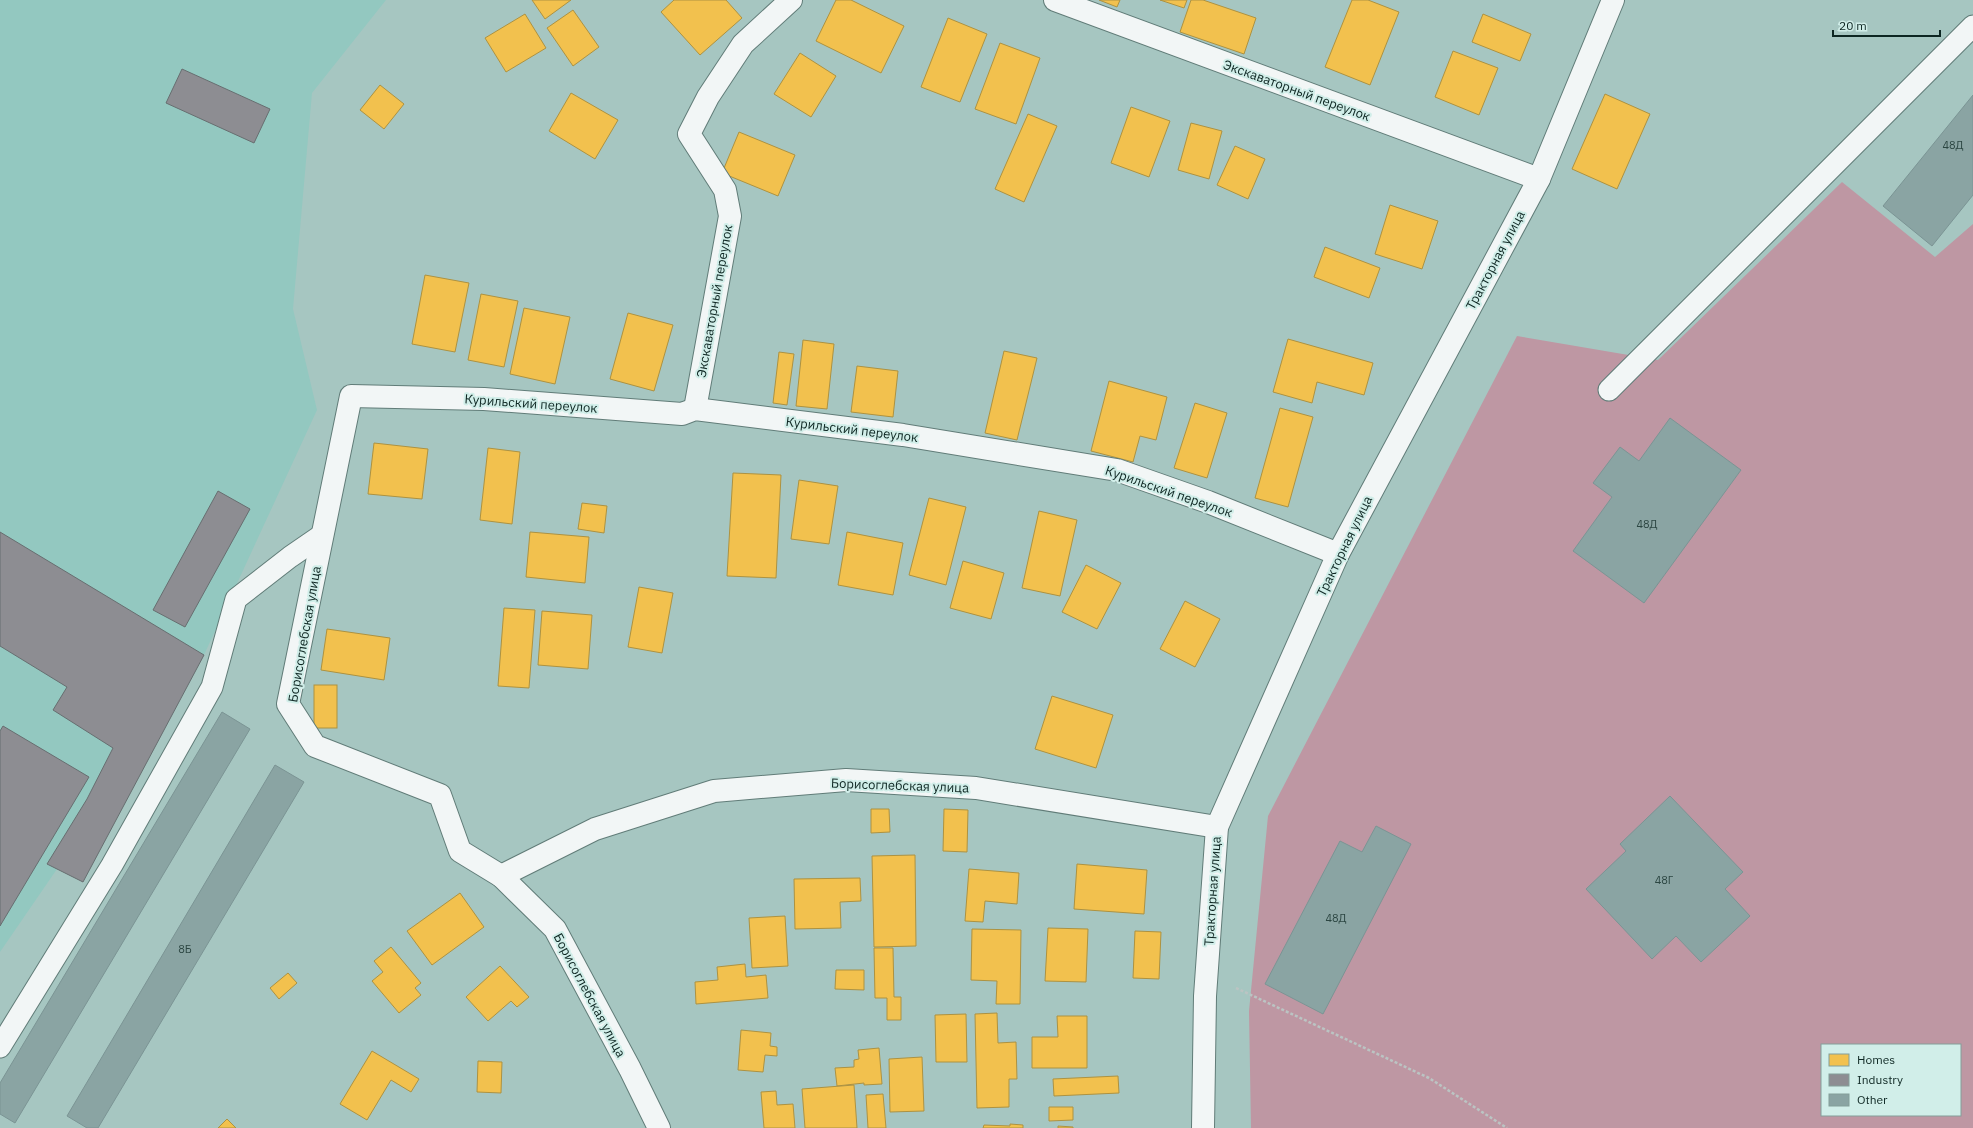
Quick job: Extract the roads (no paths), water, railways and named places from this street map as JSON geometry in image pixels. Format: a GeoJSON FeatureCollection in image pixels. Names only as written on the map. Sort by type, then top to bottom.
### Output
{"type":"FeatureCollection","features":[{"type":"Feature","properties":{"kind":"street","name":"Экскаваторный переулок"},"geometry":{"type":"LineString","coordinates":[[695,409],[730,216],[725,190],[689,134],[708,97],[743,44],[791,0]]}},
{"type":"Feature","properties":{"kind":"street","name":"Экскаваторный переулок"},"geometry":{"type":"LineString","coordinates":[[1055,0],[1539,179]]}},
{"type":"Feature","properties":{"kind":"street","name":"Тракторная улица"},"geometry":{"type":"LineString","coordinates":[[1203,1128],[1206,974],[1217,827],[1338,554],[1539,179],[1613,0]]}},
{"type":"Feature","properties":{"kind":"street","name":"Курильский переулок"},"geometry":{"type":"LineString","coordinates":[[351,396],[484,399],[682,414],[695,409],[904,435],[1117,470],[1208,502],[1338,554]]}},
{"type":"Feature","properties":{"kind":"street","name":"Борисоглебская улица"},"geometry":{"type":"LineString","coordinates":[[351,396],[288,704],[315,746],[440,795],[460,851],[501,876],[555,929],[630,1069],[659,1128]]}},
{"type":"Feature","properties":{"kind":"street","name":"Борисоглебская улица"},"geometry":{"type":"LineString","coordinates":[[501,876],[595,829],[714,791],[846,780],[976,788],[1217,827]]}},
{"type":"Feature","properties":{"kind":"lane"},"geometry":{"type":"LineString","coordinates":[[1609,390],[1973,26]]}},
{"type":"Feature","properties":{"kind":"lane"},"geometry":{"type":"LineString","coordinates":[[0,1047],[112,865],[212,687],[236,599],[290,557],[322,535]]}}]}
